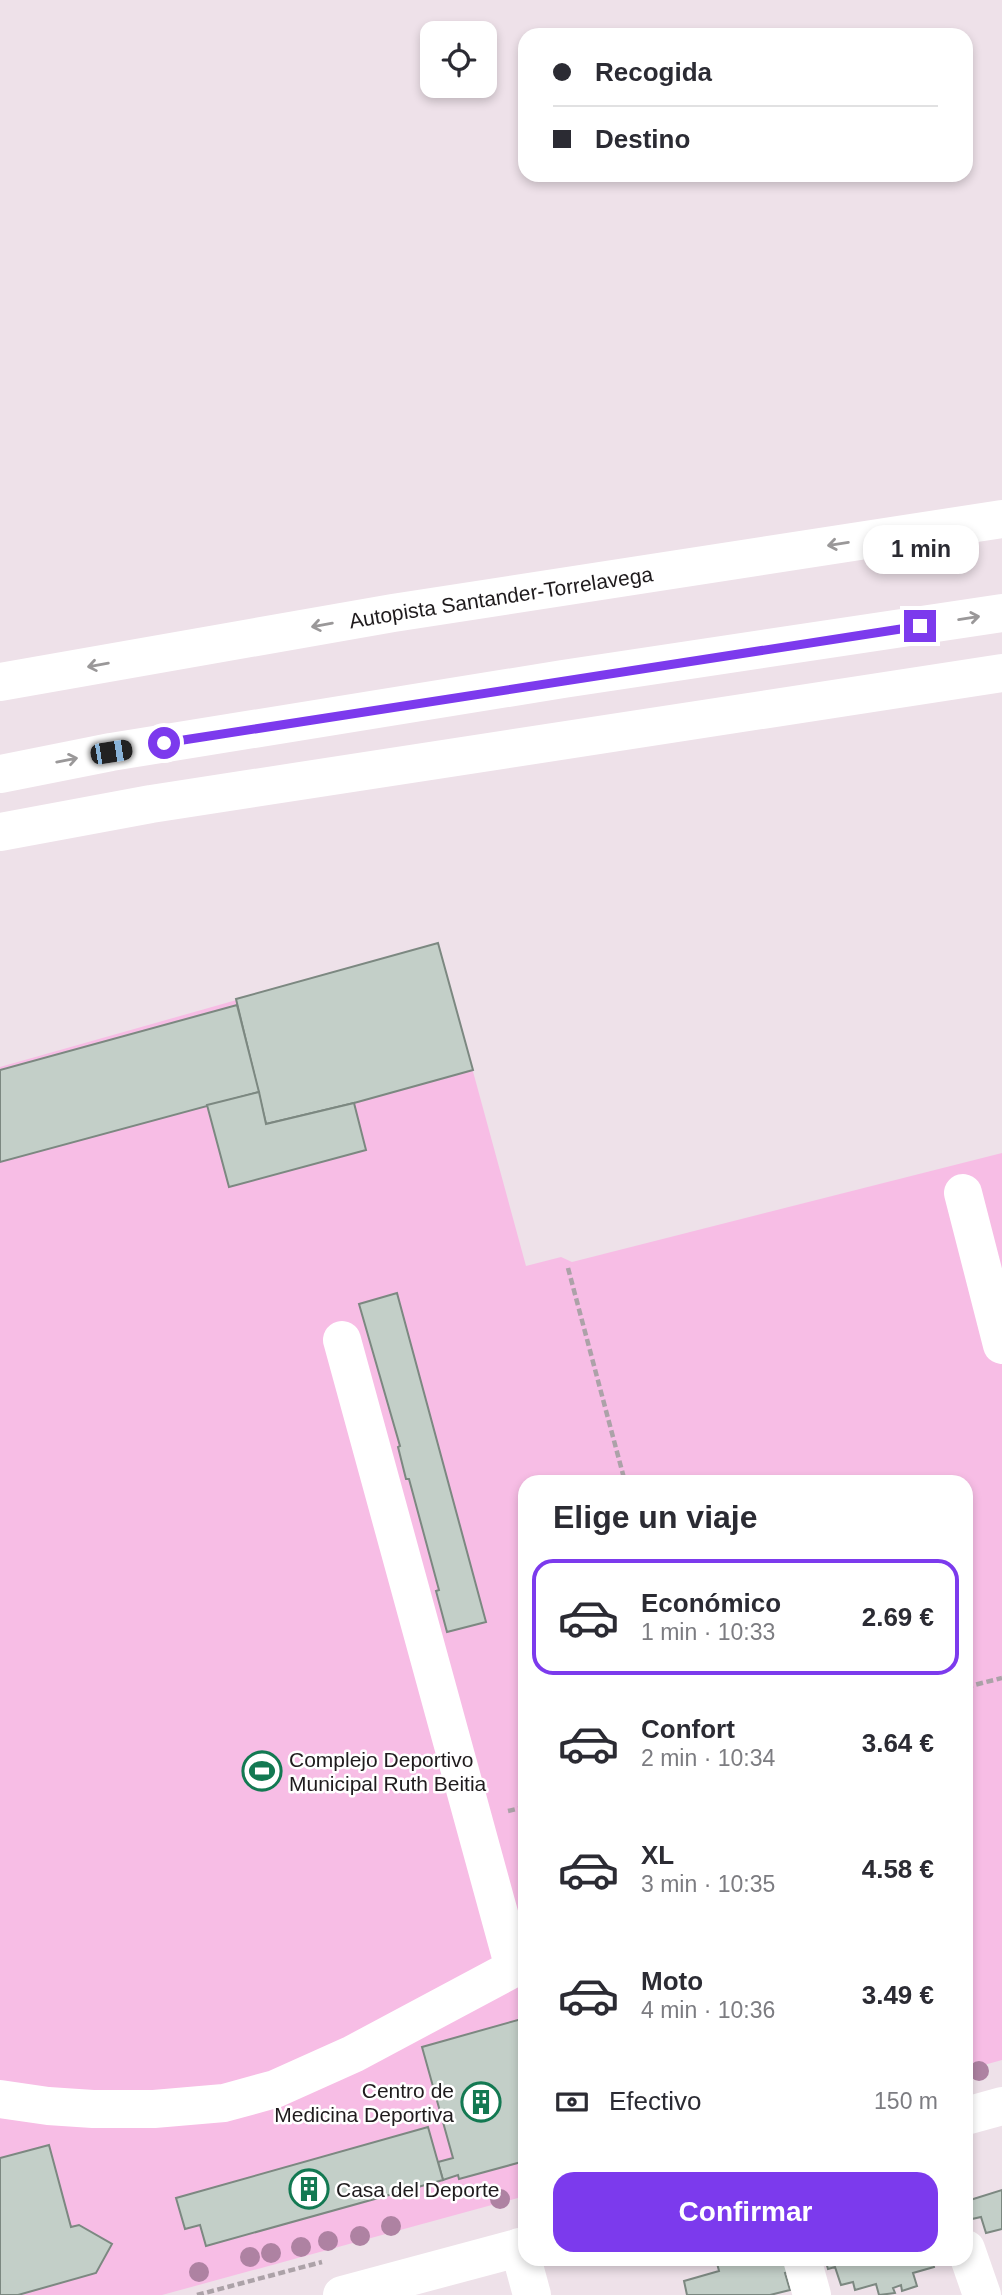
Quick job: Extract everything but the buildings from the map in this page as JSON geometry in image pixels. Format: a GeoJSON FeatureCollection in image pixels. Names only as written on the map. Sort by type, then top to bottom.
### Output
{"type":"FeatureCollection","features":[{"type":"Feature","properties":{"kind":"main road","name":"Autopista Santander-Torrelavega"},"geometry":{"type":"LineString","coordinates":[[0,682],[393,612],[1002,519]]}},
{"type":"Feature","properties":{"kind":"main road"},"geometry":{"type":"LineString","coordinates":[[0,774],[111,752],[1002,613]]}},
{"type":"Feature","properties":{"kind":"main road"},"geometry":{"type":"LineString","coordinates":[[0,832],[151,804],[1002,673]]}},
{"type":"Feature","properties":{"kind":"main road"},"geometry":{"type":"LineString","coordinates":[[963,1193],[1002,1345]]}},
{"type":"Feature","properties":{"kind":"main road"},"geometry":{"type":"LineString","coordinates":[[0,2098],[48,2106],[93,2109],[154,2109],[224,2103],[275,2089],[353,2054],[514,1968],[342,1340]]}},
{"type":"Feature","properties":{"kind":"main road"},"geometry":{"type":"LineString","coordinates":[[973,2114],[1002,2106]]}},
{"type":"Feature","properties":{"kind":"main road"},"geometry":{"type":"LineString","coordinates":[[342,2295],[518,2247]]}},
{"type":"Feature","properties":{"kind":"main road"},"geometry":{"type":"LineString","coordinates":[[526,2266],[532,2295]]}},
{"type":"Feature","properties":{"kind":"main road"},"geometry":{"type":"LineString","coordinates":[[804,2266],[812,2295]]}},
{"type":"Feature","properties":{"kind":"main road"},"geometry":{"type":"LineString","coordinates":[[972,2266],[982,2295],[1002,2290]]}},
{"type":"Feature","properties":{"kind":"path"},"geometry":{"type":"LineString","coordinates":[[568,1268],[623,1475]]}},
{"type":"Feature","properties":{"kind":"path"},"geometry":{"type":"LineString","coordinates":[[973,1685],[1002,1678]]}},
{"type":"Feature","properties":{"kind":"shaded area","name":"Complejo Deportivo Municipal Ruth Beitia"},"geometry":{"type":"Polygon","coordinates":[[[438,943],[526,1266],[561,1257],[572,1262],[1002,1153],[1002,2060],[973,2068],[973,1475],[518,1475],[518,2198],[162,2295],[0,2295],[0,1067],[438,943]]]}},
{"type":"Feature","properties":{"kind":"place","name":"Complejo Deportivo Municipal Ruth Beitia"},"geometry":{"type":"Point","coordinates":[262,1771]}},
{"type":"Feature","properties":{"kind":"place","name":"Centro de Medicina Deportiva"},"geometry":{"type":"Point","coordinates":[481,2102]}},
{"type":"Feature","properties":{"kind":"place","name":"Casa del Deporte"},"geometry":{"type":"Point","coordinates":[309,2189]}},
{"type":"Feature","properties":{"kind":"route"},"geometry":{"type":"LineString","coordinates":[[164,743],[563,679],[920,626]]}}]}
